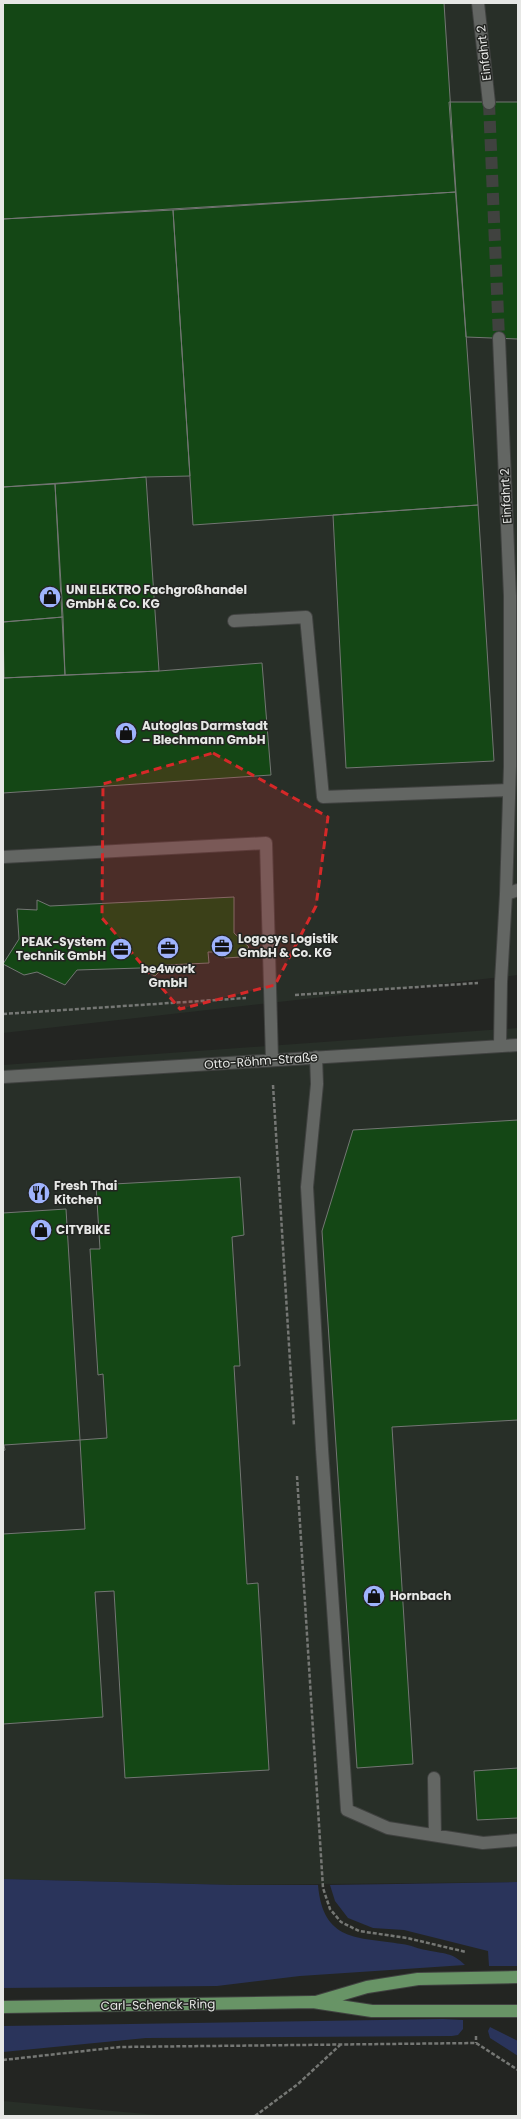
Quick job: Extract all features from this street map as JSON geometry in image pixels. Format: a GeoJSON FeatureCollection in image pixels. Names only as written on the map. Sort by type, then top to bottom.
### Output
{"type":"FeatureCollection","features":[{"type":"Feature","properties":{"kind":"main road","name":"Carl-Schenck-Ring"},"geometry":{"type":"LineString","coordinates":[[313,2002],[367,1987],[404,1981],[445,1978],[518,1977]]}},
{"type":"Feature","properties":{"kind":"main road","name":"Carl-Schenck-Ring"},"geometry":{"type":"LineString","coordinates":[[3,2007],[313,2002],[372,2010],[518,2011]]}},
{"type":"Feature","properties":{"kind":"street","name":"Einfahrt 2"},"geometry":{"type":"LineString","coordinates":[[478,3],[489,103]]}},
{"type":"Feature","properties":{"kind":"street","name":"Einfahrt 2"},"geometry":{"type":"LineString","coordinates":[[499,338],[510,596],[509,790],[506,894],[501,982],[500,1046]]}},
{"type":"Feature","properties":{"kind":"street"},"geometry":{"type":"LineString","coordinates":[[234,621],[306,617],[323,797],[509,790]]}},
{"type":"Feature","properties":{"kind":"street"},"geometry":{"type":"LineString","coordinates":[[3,857],[266,843],[272,1060]]}},
{"type":"Feature","properties":{"kind":"street"},"geometry":{"type":"LineString","coordinates":[[506,894],[518,890]]}},
{"type":"Feature","properties":{"kind":"street","name":"Otto-Röhm-Straße"},"geometry":{"type":"LineString","coordinates":[[3,1077],[518,1045]]}},
{"type":"Feature","properties":{"kind":"street"},"geometry":{"type":"LineString","coordinates":[[316,1058],[317,1084],[307,1187],[347,1810],[388,1828],[483,1844],[518,1840]]}},
{"type":"Feature","properties":{"kind":"street"},"geometry":{"type":"LineString","coordinates":[[434,1778],[435,1835]]}},
{"type":"Feature","properties":{"kind":"path"},"geometry":{"type":"LineString","coordinates":[[3,2060],[120,2047],[476,2043],[518,2070]]}},
{"type":"Feature","properties":{"kind":"path"},"geometry":{"type":"LineString","coordinates":[[255,2116],[298,2084],[340,2045]]}},
{"type":"Feature","properties":{"kind":"highlighted area"},"geometry":{"type":"Polygon","coordinates":[[[213,753],[328,817],[316,906],[275,985],[180,1009],[102,918],[103,784],[213,753]]]}},
{"type":"Feature","properties":{"kind":"shaded area"},"geometry":{"type":"Polygon","coordinates":[[[3,3],[518,3],[518,975],[3,1033],[3,3]]]}},
{"type":"Feature","properties":{"kind":"shaded area"},"geometry":{"type":"Polygon","coordinates":[[[518,1028],[518,1882],[233,1885],[3,1879],[3,1065],[518,1028]]]}},
{"type":"Feature","properties":{"kind":"shaded area"},"geometry":{"type":"Polygon","coordinates":[[[3,1879],[233,1885],[318,1885],[321,1904],[327,1917],[335,1927],[345,1933],[371,1940],[405,1945],[447,1954],[456,1958],[465,1965],[300,1976],[217,1986],[3,1988],[3,1879]]]}},
{"type":"Feature","properties":{"kind":"shaded area"},"geometry":{"type":"Polygon","coordinates":[[[518,1882],[518,1966],[489,1966],[488,1951],[404,1930],[373,1928],[348,1918],[335,1901],[330,1885],[518,1882]]]}},
{"type":"Feature","properties":{"kind":"shaded area"},"geometry":{"type":"Polygon","coordinates":[[[443,2019],[463,2020],[463,2029],[458,2035],[452,2036],[146,2038],[3,2052],[3,2026],[443,2019]]]}},
{"type":"Feature","properties":{"kind":"shaded area"},"geometry":{"type":"Polygon","coordinates":[[[490,2027],[518,2041],[518,2056],[490,2038],[488,2031],[490,2027]]]}},
{"type":"Feature","properties":{"kind":"shaded area"},"geometry":{"type":"Polygon","coordinates":[[[3,2101],[168,2116],[3,2116],[3,2101]]]}},
{"type":"Feature","properties":{"kind":"building"},"geometry":{"type":"Polygon","coordinates":[[[3,3],[444,3],[456,192],[3,219],[3,3]]]}},
{"type":"Feature","properties":{"kind":"building"},"geometry":{"type":"Polygon","coordinates":[[[449,102],[518,102],[518,339],[466,337],[449,102]]]}},
{"type":"Feature","properties":{"kind":"building"},"geometry":{"type":"Polygon","coordinates":[[[456,192],[478,505],[193,525],[173,210],[456,192]]]}},
{"type":"Feature","properties":{"kind":"building"},"geometry":{"type":"Polygon","coordinates":[[[173,210],[190,476],[146,477],[3,487],[3,219],[173,210]]]}},
{"type":"Feature","properties":{"kind":"building"},"geometry":{"type":"Polygon","coordinates":[[[146,477],[159,671],[65,675],[55,484],[146,477]]]}},
{"type":"Feature","properties":{"kind":"building"},"geometry":{"type":"Polygon","coordinates":[[[55,484],[63,617],[3,622],[3,487],[55,484]]]}},
{"type":"Feature","properties":{"kind":"building"},"geometry":{"type":"Polygon","coordinates":[[[478,505],[494,761],[346,768],[333,515],[478,505]]]}},
{"type":"Feature","properties":{"kind":"building"},"geometry":{"type":"Polygon","coordinates":[[[63,617],[65,675],[4,678],[3,622],[63,617]]]}},
{"type":"Feature","properties":{"kind":"building"},"geometry":{"type":"Polygon","coordinates":[[[262,663],[271,775],[3,793],[3,678],[159,671],[262,663]]]}},
{"type":"Feature","properties":{"kind":"building"},"geometry":{"type":"Polygon","coordinates":[[[234,897],[234,933],[249,947],[241,957],[225,958],[220,952],[208,952],[209,963],[166,965],[155,976],[140,968],[77,970],[65,985],[37,972],[24,975],[3,964],[19,939],[17,909],[37,910],[37,900],[50,906],[234,897]]]}},
{"type":"Feature","properties":{"kind":"building","name":"Hornbach"},"geometry":{"type":"Polygon","coordinates":[[[518,1120],[518,1420],[392,1427],[413,1764],[357,1768],[322,1231],[353,1130],[518,1120]]]}},
{"type":"Feature","properties":{"kind":"building"},"geometry":{"type":"Polygon","coordinates":[[[240,1177],[244,1235],[232,1237],[240,1366],[234,1366],[247,1584],[258,1583],[269,1770],[125,1778],[114,1591],[95,1592],[103,1717],[3,1724],[3,1534],[85,1529],[80,1440],[107,1438],[103,1374],[98,1375],[90,1249],[100,1249],[96,1185],[240,1177]]]}},
{"type":"Feature","properties":{"kind":"building"},"geometry":{"type":"Polygon","coordinates":[[[66,1209],[80,1440],[4,1445],[5,1450],[3,1451],[3,1213],[66,1209]]]}},
{"type":"Feature","properties":{"kind":"building"},"geometry":{"type":"Polygon","coordinates":[[[518,1768],[518,1818],[477,1820],[474,1771],[518,1768]]]}},
{"type":"Feature","properties":{"kind":"tunnel"},"geometry":{"type":"LineString","coordinates":[[489,103],[499,338]]}},
{"type":"Feature","properties":{"kind":"place","name":"UNI ELEKTRO Fachgroßhandel GmbH & Co. KG"},"geometry":{"type":"Point","coordinates":[50,597]}},
{"type":"Feature","properties":{"kind":"place","name":"Autoglas Darmstadt – Blechmann GmbH"},"geometry":{"type":"Point","coordinates":[126,733]}},
{"type":"Feature","properties":{"kind":"place","name":"Logosys Logistik GmbH & Co. KG"},"geometry":{"type":"Point","coordinates":[222,946]}},
{"type":"Feature","properties":{"kind":"place","name":"be4work GmbH"},"geometry":{"type":"Point","coordinates":[168,948]}},
{"type":"Feature","properties":{"kind":"place","name":"PEAK-System Technik GmbH"},"geometry":{"type":"Point","coordinates":[121,949]}},
{"type":"Feature","properties":{"kind":"place","name":"Fresh Thai Kitchen"},"geometry":{"type":"Point","coordinates":[39,1193]}},
{"type":"Feature","properties":{"kind":"place","name":"CITYBIKE"},"geometry":{"type":"Point","coordinates":[41,1230]}},
{"type":"Feature","properties":{"kind":"place","name":"Hornbach"},"geometry":{"type":"Point","coordinates":[374,1596]}}]}
